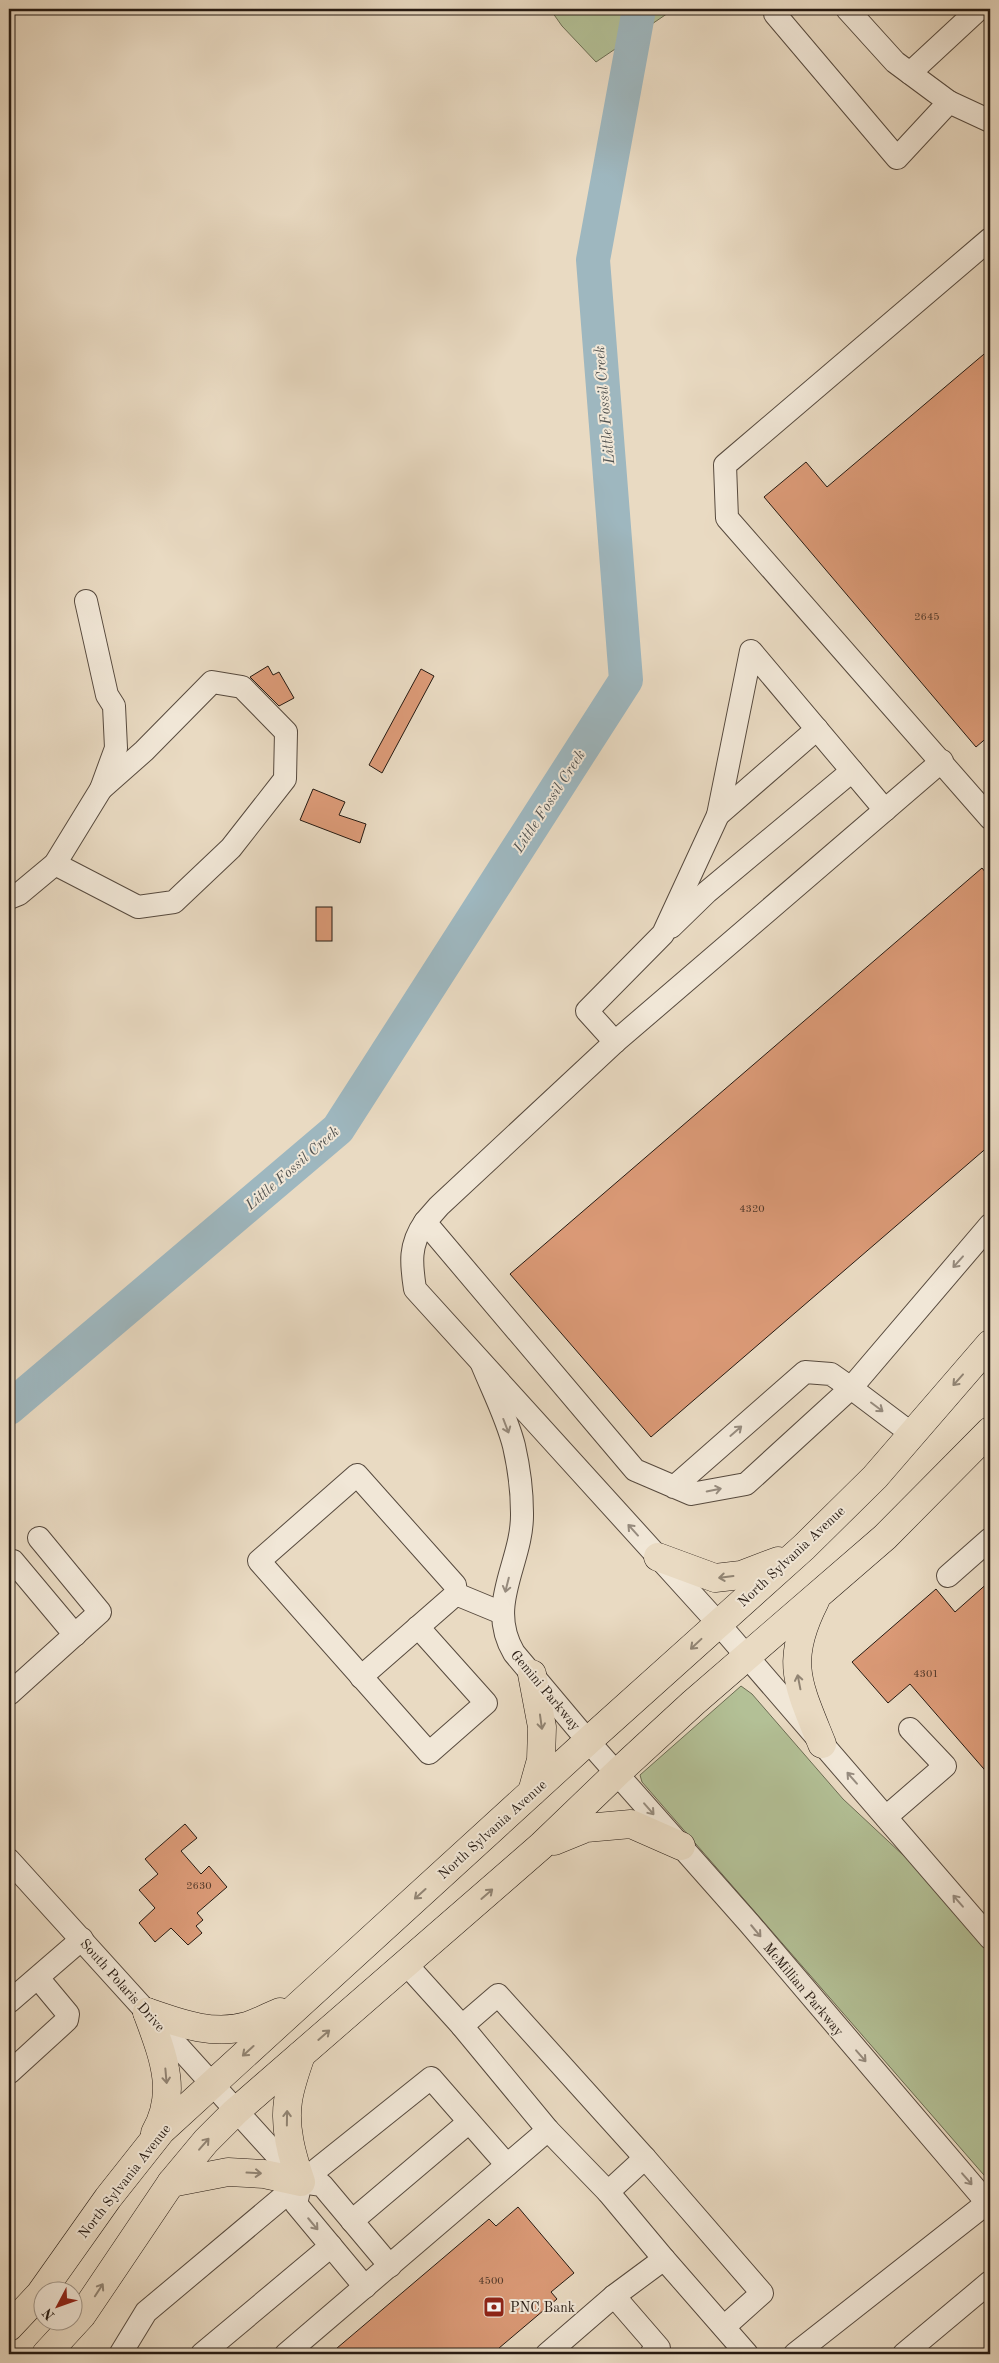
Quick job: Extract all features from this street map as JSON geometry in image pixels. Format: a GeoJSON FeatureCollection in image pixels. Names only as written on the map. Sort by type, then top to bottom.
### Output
{"type":"FeatureCollection","features":[{"type":"Feature","properties":{"kind":"main road","name":"North Sylvania Avenue"},"geometry":{"type":"LineString","coordinates":[[9,2327],[40,2294],[108,2198],[161,2131],[588,1741],[804,1547],[875,1477],[990,1344]]}},
{"type":"Feature","properties":{"kind":"main road"},"geometry":{"type":"LineString","coordinates":[[46,2354],[82,2315],[171,2184],[206,2141],[235,2112],[541,1846],[617,1773],[818,1594],[885,1537],[990,1431]]}},
{"type":"Feature","properties":{"kind":"main road"},"geometry":{"type":"LineString","coordinates":[[658,1558],[715,1578],[741,1575],[756,1570],[772,1564],[804,1547]]}},
{"type":"Feature","properties":{"kind":"main road"},"geometry":{"type":"LineString","coordinates":[[818,1594],[802,1626],[796,1662],[800,1687],[822,1744]]}},
{"type":"Feature","properties":{"kind":"main road"},"geometry":{"type":"LineString","coordinates":[[532,1674],[542,1727],[540,1760],[532,1792]]}},
{"type":"Feature","properties":{"kind":"main road"},"geometry":{"type":"LineString","coordinates":[[541,1846],[586,1828],[632,1824],[681,1846]]}},
{"type":"Feature","properties":{"kind":"main road"},"geometry":{"type":"LineString","coordinates":[[147,2012],[185,2025],[211,2030],[247,2026],[300,2004]]}},
{"type":"Feature","properties":{"kind":"main road"},"geometry":{"type":"LineString","coordinates":[[145,2151],[162,2121],[168,2096],[165,2062],[147,2012]]}},
{"type":"Feature","properties":{"kind":"main road"},"geometry":{"type":"LineString","coordinates":[[171,2184],[228,2172],[264,2174],[300,2182],[287,2126],[288,2100],[300,2055]]}},
{"type":"Feature","properties":{"kind":"street"},"geometry":{"type":"LineString","coordinates":[[775,9],[775,14],[897,158],[949,102]]}},
{"type":"Feature","properties":{"kind":"street"},"geometry":{"type":"LineString","coordinates":[[847,9],[895,62],[949,102],[990,121]]}},
{"type":"Feature","properties":{"kind":"street"},"geometry":{"type":"LineString","coordinates":[[910,73],[979,9]]}},
{"type":"Feature","properties":{"kind":"street"},"geometry":{"type":"LineString","coordinates":[[988,809],[942,761],[727,518],[725,465],[990,239]]}},
{"type":"Feature","properties":{"kind":"street"},"geometry":{"type":"LineString","coordinates":[[9,898],[18,894],[55,864],[101,789],[116,748],[114,706],[107,695],[86,601]]}},
{"type":"Feature","properties":{"kind":"street"},"geometry":{"type":"LineString","coordinates":[[662,934],[718,815],[751,651],[885,810]]}},
{"type":"Feature","properties":{"kind":"street"},"geometry":{"type":"LineString","coordinates":[[55,864],[138,907],[174,902],[232,848],[285,779],[286,732],[242,687],[212,682],[144,751],[101,789]]}},
{"type":"Feature","properties":{"kind":"street"},"geometry":{"type":"LineString","coordinates":[[718,815],[817,729]]}},
{"type":"Feature","properties":{"kind":"street"},"geometry":{"type":"LineString","coordinates":[[942,761],[615,1042],[439,1206],[425,1222],[635,1470],[691,1494],[746,1484],[851,1388],[990,1226]]}},
{"type":"Feature","properties":{"kind":"street"},"geometry":{"type":"LineString","coordinates":[[615,1042],[587,1011],[662,934],[707,892],[852,771]]}},
{"type":"Feature","properties":{"kind":"street","name":"Gemini Parkway"},"geometry":{"type":"LineString","coordinates":[[425,1222],[418,1232],[410,1258],[415,1289],[748,1657]]}},
{"type":"Feature","properties":{"kind":"street","name":"Gemini Parkway"},"geometry":{"type":"LineString","coordinates":[[482,1364],[514,1444],[521,1482],[522,1516],[502,1614],[505,1639],[514,1653],[617,1773]]}},
{"type":"Feature","properties":{"kind":"street"},"geometry":{"type":"LineString","coordinates":[[674,1487],[805,1372],[831,1374],[912,1434]]}},
{"type":"Feature","properties":{"kind":"street"},"geometry":{"type":"LineString","coordinates":[[418,1626],[486,1703],[429,1753],[259,1561],[357,1475],[455,1585],[456,1594]]}},
{"type":"Feature","properties":{"kind":"street"},"geometry":{"type":"LineString","coordinates":[[11,1686],[75,1635],[100,1612],[39,1538]]}},
{"type":"Feature","properties":{"kind":"street"},"geometry":{"type":"LineString","coordinates":[[948,1576],[990,1539]]}},
{"type":"Feature","properties":{"kind":"street"},"geometry":{"type":"LineString","coordinates":[[13,1561],[75,1635]]}},
{"type":"Feature","properties":{"kind":"street"},"geometry":{"type":"LineString","coordinates":[[456,1594],[502,1614]]}},
{"type":"Feature","properties":{"kind":"street"},"geometry":{"type":"LineString","coordinates":[[361,1677],[456,1594]]}},
{"type":"Feature","properties":{"kind":"street"},"geometry":{"type":"LineString","coordinates":[[748,1657],[990,1938]]}},
{"type":"Feature","properties":{"kind":"street"},"geometry":{"type":"LineString","coordinates":[[886,1818],[945,1766],[910,1728]]}},
{"type":"Feature","properties":{"kind":"street","name":"McMillian Parkway"},"geometry":{"type":"LineString","coordinates":[[617,1773],[989,2204]]}},
{"type":"Feature","properties":{"kind":"street","name":"South Polaris Drive"},"geometry":{"type":"LineString","coordinates":[[9,1860],[300,2182]]}},
{"type":"Feature","properties":{"kind":"street"},"geometry":{"type":"LineString","coordinates":[[9,2002],[82,1939]]}},
{"type":"Feature","properties":{"kind":"street"},"geometry":{"type":"LineString","coordinates":[[406,1964],[462,2026],[548,2130],[608,2192],[747,2354]]}},
{"type":"Feature","properties":{"kind":"street"},"geometry":{"type":"LineString","coordinates":[[9,2073],[67,2020],[68,2014],[38,1978]]}},
{"type":"Feature","properties":{"kind":"street"},"geometry":{"type":"LineString","coordinates":[[462,2026],[498,1994],[645,2158],[762,2293],[724,2327]]}},
{"type":"Feature","properties":{"kind":"street"},"geometry":{"type":"LineString","coordinates":[[123,2354],[121,2353],[146,2312],[300,2182],[431,2078],[507,2165]]}},
{"type":"Feature","properties":{"kind":"street"},"geometry":{"type":"LineString","coordinates":[[352,2221],[469,2122]]}},
{"type":"Feature","properties":{"kind":"street"},"geometry":{"type":"LineString","coordinates":[[286,2354],[548,2130]]}},
{"type":"Feature","properties":{"kind":"street"},"geometry":{"type":"LineString","coordinates":[[608,2192],[645,2158]]}},
{"type":"Feature","properties":{"kind":"street"},"geometry":{"type":"LineString","coordinates":[[300,2182],[322,2185],[390,2266]]}},
{"type":"Feature","properties":{"kind":"street"},"geometry":{"type":"LineString","coordinates":[[300,2182],[296,2204],[365,2287]]}},
{"type":"Feature","properties":{"kind":"street"},"geometry":{"type":"LineString","coordinates":[[795,2354],[989,2204]]}},
{"type":"Feature","properties":{"kind":"street"},"geometry":{"type":"LineString","coordinates":[[202,2354],[330,2246]]}},
{"type":"Feature","properties":{"kind":"street"},"geometry":{"type":"LineString","coordinates":[[547,2354],[614,2296],[664,2259]]}},
{"type":"Feature","properties":{"kind":"street"},"geometry":{"type":"LineString","coordinates":[[904,2354],[990,2282]]}},
{"type":"Feature","properties":{"kind":"street"},"geometry":{"type":"LineString","coordinates":[[614,2296],[659,2348],[651,2354]]}},
{"type":"Feature","properties":{"kind":"green space"},"geometry":{"type":"Polygon","coordinates":[[[550,9],[674,9],[596,62],[562,26],[550,9]]]}},
{"type":"Feature","properties":{"kind":"green space"},"geometry":{"type":"Polygon","coordinates":[[[741,1686],[752,1694],[843,1799],[933,1883],[990,1950],[990,2182],[642,1782],[640,1775],[741,1686]]]}},
{"type":"Feature","properties":{"kind":"building"},"geometry":{"type":"Polygon","coordinates":[[[990,349],[990,735],[976,747],[764,497],[806,462],[827,487],[990,349]]]}},
{"type":"Feature","properties":{"kind":"building"},"geometry":{"type":"Polygon","coordinates":[[[268,666],[273,675],[279,672],[294,698],[279,706],[250,677],[268,666]]]}},
{"type":"Feature","properties":{"kind":"building"},"geometry":{"type":"Polygon","coordinates":[[[421,669],[434,676],[382,773],[369,765],[421,669]]]}},
{"type":"Feature","properties":{"kind":"building"},"geometry":{"type":"Polygon","coordinates":[[[313,789],[345,802],[339,815],[366,824],[360,843],[300,820],[313,789]]]}},
{"type":"Feature","properties":{"kind":"building"},"geometry":{"type":"Polygon","coordinates":[[[982,868],[990,878],[990,1145],[651,1437],[510,1274],[982,868]]]}},
{"type":"Feature","properties":{"kind":"building"},"geometry":{"type":"Polygon","coordinates":[[[316,907],[332,907],[332,941],[316,941],[316,907]]]}},
{"type":"Feature","properties":{"kind":"building"},"geometry":{"type":"Polygon","coordinates":[[[990,1581],[990,1776],[910,1684],[888,1703],[852,1662],[936,1589],[955,1612],[990,1581]]]}},
{"type":"Feature","properties":{"kind":"building"},"geometry":{"type":"Polygon","coordinates":[[[185,1824],[197,1838],[181,1851],[201,1874],[209,1866],[227,1887],[197,1913],[203,1920],[196,1926],[202,1933],[188,1945],[171,1928],[155,1942],[139,1923],[155,1908],[139,1890],[158,1874],[145,1859],[185,1824]]]}},
{"type":"Feature","properties":{"kind":"building"},"geometry":{"type":"Polygon","coordinates":[[[518,2207],[574,2273],[551,2292],[557,2299],[492,2354],[330,2354],[489,2219],[496,2226],[518,2207]]]}},
{"type":"Feature","properties":{"kind":"waterway","name":"Little Fossil Creek"},"geometry":{"type":"LineString","coordinates":[[9,1408],[338,1129],[626,680],[593,260],[639,9]]}},
{"type":"Feature","properties":{"kind":"place","name":"PNC Bank"},"geometry":{"type":"Point","coordinates":[494,2307]}}]}
